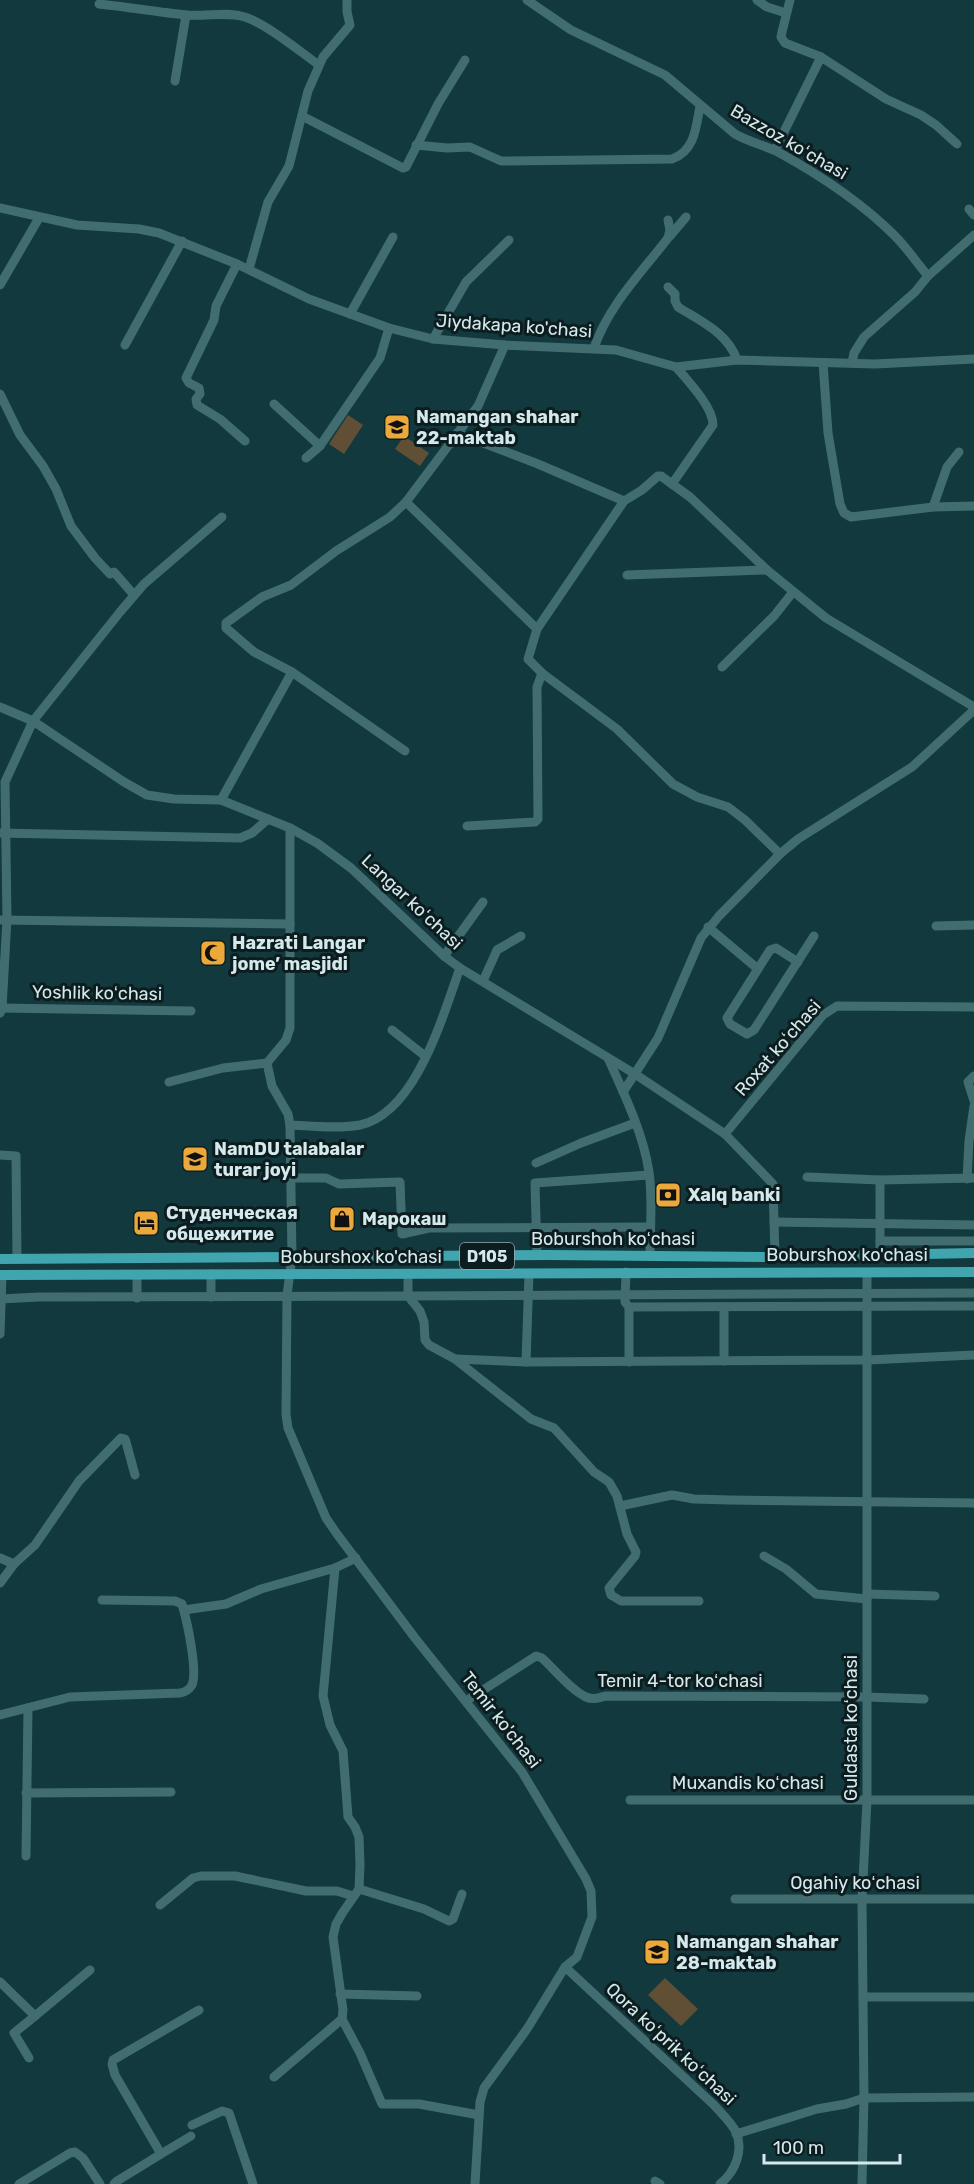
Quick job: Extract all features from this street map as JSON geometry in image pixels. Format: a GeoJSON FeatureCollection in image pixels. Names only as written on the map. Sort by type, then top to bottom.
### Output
{"type":"FeatureCollection","features":[{"type":"Feature","properties":{"kind":"main road","name":"Boburshoh koʻchasi"},"geometry":{"type":"LineString","coordinates":[[0,1259],[537,1255],[775,1257],[974,1253]]}},
{"type":"Feature","properties":{"kind":"main road","name":"Boburshox ko'chasi"},"geometry":{"type":"LineString","coordinates":[[1,1275],[974,1272]]}},
{"type":"Feature","properties":{"kind":"street"},"geometry":{"type":"LineString","coordinates":[[249,269],[267,201],[289,166],[308,91],[323,57],[350,25],[347,0]]}},
{"type":"Feature","properties":{"kind":"street","name":"Bazzoz koʻchasi"},"geometry":{"type":"LineString","coordinates":[[527,0],[571,30],[665,75],[700,106],[745,140],[775,150],[818,174],[896,237],[928,276]]}},
{"type":"Feature","properties":{"kind":"street"},"geometry":{"type":"LineString","coordinates":[[757,0],[767,7],[786,13]]}},
{"type":"Feature","properties":{"kind":"street"},"geometry":{"type":"LineString","coordinates":[[790,0],[782,32],[783,40],[821,57],[886,99],[927,119],[957,144]]}},
{"type":"Feature","properties":{"kind":"street"},"geometry":{"type":"LineString","coordinates":[[99,3],[186,15],[222,14],[246,18],[276,35],[319,65]]}},
{"type":"Feature","properties":{"kind":"street"},"geometry":{"type":"LineString","coordinates":[[175,81],[186,15]]}},
{"type":"Feature","properties":{"kind":"street"},"geometry":{"type":"LineString","coordinates":[[775,150],[821,57]]}},
{"type":"Feature","properties":{"kind":"street"},"geometry":{"type":"LineString","coordinates":[[302,116],[400,167],[406,167],[416,145],[465,60]]}},
{"type":"Feature","properties":{"kind":"street"},"geometry":{"type":"LineString","coordinates":[[416,145],[470,147],[501,161],[672,159],[680,156],[689,148],[700,106]]}},
{"type":"Feature","properties":{"kind":"street","name":"Jiydakapa ko'chasi"},"geometry":{"type":"LineString","coordinates":[[0,208],[77,225],[139,229],[159,233],[249,269],[309,299],[389,328],[433,339],[616,350],[676,367],[737,360],[784,359],[852,363],[974,359]]}},
{"type":"Feature","properties":{"kind":"street"},"geometry":{"type":"LineString","coordinates":[[594,348],[600,331],[615,306],[686,217]]}},
{"type":"Feature","properties":{"kind":"street"},"geometry":{"type":"LineString","coordinates":[[0,285],[39,218]]}},
{"type":"Feature","properties":{"kind":"street"},"geometry":{"type":"LineString","coordinates":[[668,220],[670,230],[668,238]]}},
{"type":"Feature","properties":{"kind":"street"},"geometry":{"type":"LineString","coordinates":[[852,363],[854,353],[864,337],[974,236]]}},
{"type":"Feature","properties":{"kind":"street"},"geometry":{"type":"LineString","coordinates":[[350,314],[393,237]]}},
{"type":"Feature","properties":{"kind":"street"},"geometry":{"type":"LineString","coordinates":[[433,339],[466,282],[509,240]]}},
{"type":"Feature","properties":{"kind":"street"},"geometry":{"type":"LineString","coordinates":[[125,345],[182,241]]}},
{"type":"Feature","properties":{"kind":"street"},"geometry":{"type":"LineString","coordinates":[[237,264],[216,306],[214,320],[186,378],[199,388],[197,405],[220,419],[244,441]]}},
{"type":"Feature","properties":{"kind":"street"},"geometry":{"type":"LineString","coordinates":[[668,287],[675,294],[678,307],[713,328],[731,345],[737,360]]}},
{"type":"Feature","properties":{"kind":"street"},"geometry":{"type":"LineString","coordinates":[[306,458],[320,446],[380,358],[389,328]]}},
{"type":"Feature","properties":{"kind":"street"},"geometry":{"type":"LineString","coordinates":[[405,751],[292,672],[254,652],[226,628],[226,623],[262,597],[291,585],[336,550],[390,517],[406,502],[427,478],[472,415],[505,345]]}},
{"type":"Feature","properties":{"kind":"street"},"geometry":{"type":"LineString","coordinates":[[823,363],[828,433],[840,504],[844,513],[851,517],[933,507],[974,506]]}},
{"type":"Feature","properties":{"kind":"street"},"geometry":{"type":"LineString","coordinates":[[672,484],[713,426],[713,420],[707,408],[676,367]]}},
{"type":"Feature","properties":{"kind":"street"},"geometry":{"type":"LineString","coordinates":[[0,394],[20,435],[44,466],[71,526],[95,558],[110,574],[114,572],[134,595]]}},
{"type":"Feature","properties":{"kind":"street"},"geometry":{"type":"LineString","coordinates":[[274,404],[320,446]]}},
{"type":"Feature","properties":{"kind":"street"},"geometry":{"type":"LineString","coordinates":[[457,434],[538,464],[624,501]]}},
{"type":"Feature","properties":{"kind":"street"},"geometry":{"type":"LineString","coordinates":[[933,507],[946,467],[959,452]]}},
{"type":"Feature","properties":{"kind":"street"},"geometry":{"type":"LineString","coordinates":[[623,1092],[658,1038],[701,938],[708,927],[780,854],[798,839],[912,767],[974,709],[826,618],[767,570],[690,497],[658,476],[642,490],[624,501],[537,629],[528,659],[542,673],[617,729],[673,784],[697,798],[728,807],[780,854]]}},
{"type":"Feature","properties":{"kind":"street"},"geometry":{"type":"LineString","coordinates":[[406,502],[537,629]]}},
{"type":"Feature","properties":{"kind":"street"},"geometry":{"type":"LineString","coordinates":[[1,1010],[5,782],[33,720],[134,595],[222,517]]}},
{"type":"Feature","properties":{"kind":"street"},"geometry":{"type":"LineString","coordinates":[[627,575],[767,570]]}},
{"type":"Feature","properties":{"kind":"street"},"geometry":{"type":"LineString","coordinates":[[722,667],[774,616],[793,592]]}},
{"type":"Feature","properties":{"kind":"street"},"geometry":{"type":"LineString","coordinates":[[221,800],[292,672]]}},
{"type":"Feature","properties":{"kind":"street"},"geometry":{"type":"LineString","coordinates":[[467,826],[535,822],[538,819],[537,687],[542,673]]}},
{"type":"Feature","properties":{"kind":"street","name":"Langar koʻchasi"},"geometry":{"type":"LineString","coordinates":[[0,707],[33,720],[147,795],[174,800],[221,800],[290,828],[317,843],[351,868],[444,956],[460,968],[635,1074],[725,1134],[773,1184],[775,1257]]}},
{"type":"Feature","properties":{"kind":"street"},"geometry":{"type":"LineString","coordinates":[[3,833],[240,838],[252,833],[268,819]]}},
{"type":"Feature","properties":{"kind":"street"},"geometry":{"type":"LineString","coordinates":[[169,1082],[224,1068],[267,1063],[286,1040],[290,1028],[290,828]]}},
{"type":"Feature","properties":{"kind":"street"},"geometry":{"type":"LineString","coordinates":[[444,956],[458,940],[483,902]]}},
{"type":"Feature","properties":{"kind":"street"},"geometry":{"type":"LineString","coordinates":[[3,920],[290,924]]}},
{"type":"Feature","properties":{"kind":"street"},"geometry":{"type":"LineString","coordinates":[[936,926],[974,925]]}},
{"type":"Feature","properties":{"kind":"street"},"geometry":{"type":"LineString","coordinates":[[708,927],[758,969]]}},
{"type":"Feature","properties":{"kind":"street"},"geometry":{"type":"LineString","coordinates":[[483,981],[497,950],[521,936]]}},
{"type":"Feature","properties":{"kind":"street"},"geometry":{"type":"LineString","coordinates":[[798,962],[776,948],[771,950],[727,1018],[730,1024],[747,1034],[754,1030],[798,962],[814,936]]}},
{"type":"Feature","properties":{"kind":"street"},"geometry":{"type":"LineString","coordinates":[[267,1063],[272,1086],[288,1114],[290,1125],[359,1125],[377,1119],[399,1101],[425,1056],[460,968]]}},
{"type":"Feature","properties":{"kind":"street","name":"Roxat koʻchasi"},"geometry":{"type":"LineString","coordinates":[[725,1134],[823,1016],[837,1006],[974,1007]]}},
{"type":"Feature","properties":{"kind":"street","name":"Yoshlik koʻchasi"},"geometry":{"type":"LineString","coordinates":[[1,1010],[191,1011]]}},
{"type":"Feature","properties":{"kind":"street"},"geometry":{"type":"LineString","coordinates":[[392,1030],[425,1056]]}},
{"type":"Feature","properties":{"kind":"street"},"geometry":{"type":"LineString","coordinates":[[608,1058],[646,1154],[649,1175],[650,1255]]}},
{"type":"Feature","properties":{"kind":"street"},"geometry":{"type":"LineString","coordinates":[[974,1076],[968,1082],[974,1101]]}},
{"type":"Feature","properties":{"kind":"street"},"geometry":{"type":"LineString","coordinates":[[807,1177],[880,1180],[971,1178],[969,1141],[974,1106]]}},
{"type":"Feature","properties":{"kind":"street"},"geometry":{"type":"LineString","coordinates":[[536,1163],[635,1123]]}},
{"type":"Feature","properties":{"kind":"street","name":"Temir ko'chasi"},"geometry":{"type":"LineString","coordinates":[[290,1125],[292,1257],[287,1295],[286,1414],[288,1428],[326,1518],[415,1638],[527,1780],[591,1891],[592,1917],[577,1957],[565,1967],[527,2029],[484,2088],[479,2115],[475,2184]]}},
{"type":"Feature","properties":{"kind":"street"},"geometry":{"type":"LineString","coordinates":[[0,1155],[16,1156],[17,1258]]}},
{"type":"Feature","properties":{"kind":"street"},"geometry":{"type":"LineString","coordinates":[[537,1255],[535,1183],[649,1175]]}},
{"type":"Feature","properties":{"kind":"street"},"geometry":{"type":"LineString","coordinates":[[292,1179],[326,1178],[339,1184],[400,1182],[402,1234],[429,1228],[650,1227]]}},
{"type":"Feature","properties":{"kind":"street"},"geometry":{"type":"LineString","coordinates":[[880,1180],[880,1255]]}},
{"type":"Feature","properties":{"kind":"street"},"geometry":{"type":"LineString","coordinates":[[774,1222],[974,1225]]}},
{"type":"Feature","properties":{"kind":"street"},"geometry":{"type":"LineString","coordinates":[[880,1241],[974,1241]]}},
{"type":"Feature","properties":{"kind":"street"},"geometry":{"type":"LineString","coordinates":[[626,1272],[625,1295],[626,1304],[629,1307],[629,1362]]}},
{"type":"Feature","properties":{"kind":"street"},"geometry":{"type":"LineString","coordinates":[[526,1362],[529,1273]]}},
{"type":"Feature","properties":{"kind":"street","name":"Guldasta koʻchasi"},"geometry":{"type":"LineString","coordinates":[[862,2184],[864,2098],[862,1900],[867,1800],[867,1273]]}},
{"type":"Feature","properties":{"kind":"street"},"geometry":{"type":"LineString","coordinates":[[211,1274],[211,1297]]}},
{"type":"Feature","properties":{"kind":"street"},"geometry":{"type":"LineString","coordinates":[[408,1274],[408,1296],[420,1311],[424,1322],[425,1340],[429,1345],[455,1359],[531,1419],[554,1428],[594,1472],[609,1482],[620,1506],[627,1534],[636,1552],[609,1588],[611,1595],[621,1601],[699,1601]]}},
{"type":"Feature","properties":{"kind":"street"},"geometry":{"type":"LineString","coordinates":[[0,1334],[1,1275]]}},
{"type":"Feature","properties":{"kind":"street"},"geometry":{"type":"LineString","coordinates":[[137,1275],[137,1298]]}},
{"type":"Feature","properties":{"kind":"street"},"geometry":{"type":"LineString","coordinates":[[1,1299],[287,1295],[974,1293]]}},
{"type":"Feature","properties":{"kind":"street"},"geometry":{"type":"LineString","coordinates":[[629,1307],[974,1306]]}},
{"type":"Feature","properties":{"kind":"street"},"geometry":{"type":"LineString","coordinates":[[724,1307],[724,1361]]}},
{"type":"Feature","properties":{"kind":"street"},"geometry":{"type":"LineString","coordinates":[[455,1359],[629,1362],[868,1360],[974,1355]]}},
{"type":"Feature","properties":{"kind":"street"},"geometry":{"type":"LineString","coordinates":[[0,1583],[14,1564],[35,1545],[79,1481],[121,1438],[125,1439],[135,1475]]}},
{"type":"Feature","properties":{"kind":"street"},"geometry":{"type":"LineString","coordinates":[[620,1506],[672,1495],[694,1499],[974,1503]]}},
{"type":"Feature","properties":{"kind":"street"},"geometry":{"type":"LineString","coordinates":[[764,1556],[786,1569],[816,1594],[935,1596]]}},
{"type":"Feature","properties":{"kind":"street"},"geometry":{"type":"LineString","coordinates":[[0,1558],[14,1564]]}},
{"type":"Feature","properties":{"kind":"street"},"geometry":{"type":"LineString","coordinates":[[184,1610],[226,1604],[261,1589],[336,1568],[356,1558]]}},
{"type":"Feature","properties":{"kind":"street"},"geometry":{"type":"LineString","coordinates":[[336,1568],[323,1696],[330,1725],[343,1751],[348,1817],[356,1827],[358,1836],[356,1893],[336,1924],[333,1937],[342,2019],[360,2053],[382,2104],[419,2104],[479,2115]]}},
{"type":"Feature","properties":{"kind":"street"},"geometry":{"type":"LineString","coordinates":[[0,1715],[70,1697],[186,1692],[193,1683],[194,1670],[182,1604],[175,1601],[102,1600]]}},
{"type":"Feature","properties":{"kind":"street","name":"Temir 4-tor koʻchasi"},"geometry":{"type":"LineString","coordinates":[[466,1701],[536,1656],[542,1658],[580,1694],[595,1699],[605,1696],[924,1699]]}},
{"type":"Feature","properties":{"kind":"street"},"geometry":{"type":"LineString","coordinates":[[26,1856],[28,1708]]}},
{"type":"Feature","properties":{"kind":"street"},"geometry":{"type":"LineString","coordinates":[[26,1793],[171,1792]]}},
{"type":"Feature","properties":{"kind":"street","name":"Muxandis koʻchasi"},"geometry":{"type":"LineString","coordinates":[[630,1800],[974,1800]]}},
{"type":"Feature","properties":{"kind":"street"},"geometry":{"type":"LineString","coordinates":[[160,1905],[193,1878],[201,1876],[234,1876],[306,1891],[356,1893],[424,1909],[449,1921],[453,1919],[462,1894]]}},
{"type":"Feature","properties":{"kind":"street","name":"Ogahiy koʻchasi"},"geometry":{"type":"LineString","coordinates":[[735,1899],[974,1899]]}},
{"type":"Feature","properties":{"kind":"street","name":"Qora koʻprik koʻchasi"},"geometry":{"type":"LineString","coordinates":[[565,1967],[714,2105],[736,2134],[739,2152],[736,2163],[728,2177],[720,2184]]}},
{"type":"Feature","properties":{"kind":"street"},"geometry":{"type":"LineString","coordinates":[[29,2058],[14,2033],[90,1970]]}},
{"type":"Feature","properties":{"kind":"street"},"geometry":{"type":"LineString","coordinates":[[0,1982],[35,2016]]}},
{"type":"Feature","properties":{"kind":"street"},"geometry":{"type":"LineString","coordinates":[[340,1994],[417,1996]]}},
{"type":"Feature","properties":{"kind":"street"},"geometry":{"type":"LineString","coordinates":[[863,1997],[974,1997]]}},
{"type":"Feature","properties":{"kind":"street"},"geometry":{"type":"LineString","coordinates":[[161,2154],[115,2075],[112,2064],[118,2056],[199,2010]]}},
{"type":"Feature","properties":{"kind":"street"},"geometry":{"type":"LineString","coordinates":[[274,2077],[342,2019]]}},
{"type":"Feature","properties":{"kind":"street"},"geometry":{"type":"LineString","coordinates":[[736,2134],[817,2109],[864,2098],[974,2097]]}},
{"type":"Feature","properties":{"kind":"street"},"geometry":{"type":"LineString","coordinates":[[192,2126],[222,2112],[229,2113],[253,2184]]}},
{"type":"Feature","properties":{"kind":"street"},"geometry":{"type":"LineString","coordinates":[[114,2184],[191,2136]]}},
{"type":"Feature","properties":{"kind":"street"},"geometry":{"type":"LineString","coordinates":[[19,2184],[75,2152],[83,2158],[100,2184]]}},
{"type":"Feature","properties":{"kind":"shaded area"},"geometry":{"type":"Polygon","coordinates":[[[348,415],[363,425],[344,454],[329,444],[348,415]]]}},
{"type":"Feature","properties":{"kind":"shaded area"},"geometry":{"type":"Polygon","coordinates":[[[404,436],[429,453],[420,466],[395,449],[404,436]]]}},
{"type":"Feature","properties":{"kind":"shaded area"},"geometry":{"type":"Polygon","coordinates":[[[665,1978],[698,2009],[681,2026],[648,1995],[665,1978]]]}},
{"type":"Feature","properties":{"kind":"place","name":"Namangan shahar 22-maktab"},"geometry":{"type":"Point","coordinates":[397,427]}},
{"type":"Feature","properties":{"kind":"place","name":"Hazrati Langar jome’ masjidi"},"geometry":{"type":"Point","coordinates":[213,953]}},
{"type":"Feature","properties":{"kind":"place","name":"NamDU talabalar turar joyi"},"geometry":{"type":"Point","coordinates":[195,1159]}},
{"type":"Feature","properties":{"kind":"place","name":"Xalq banki"},"geometry":{"type":"Point","coordinates":[668,1195]}},
{"type":"Feature","properties":{"kind":"place","name":"Марокаш"},"geometry":{"type":"Point","coordinates":[342,1219]}},
{"type":"Feature","properties":{"kind":"place","name":"Студенческая общежитие"},"geometry":{"type":"Point","coordinates":[146,1223]}},
{"type":"Feature","properties":{"kind":"place","name":"Namangan shahar 28-maktab"},"geometry":{"type":"Point","coordinates":[657,1952]}}]}
